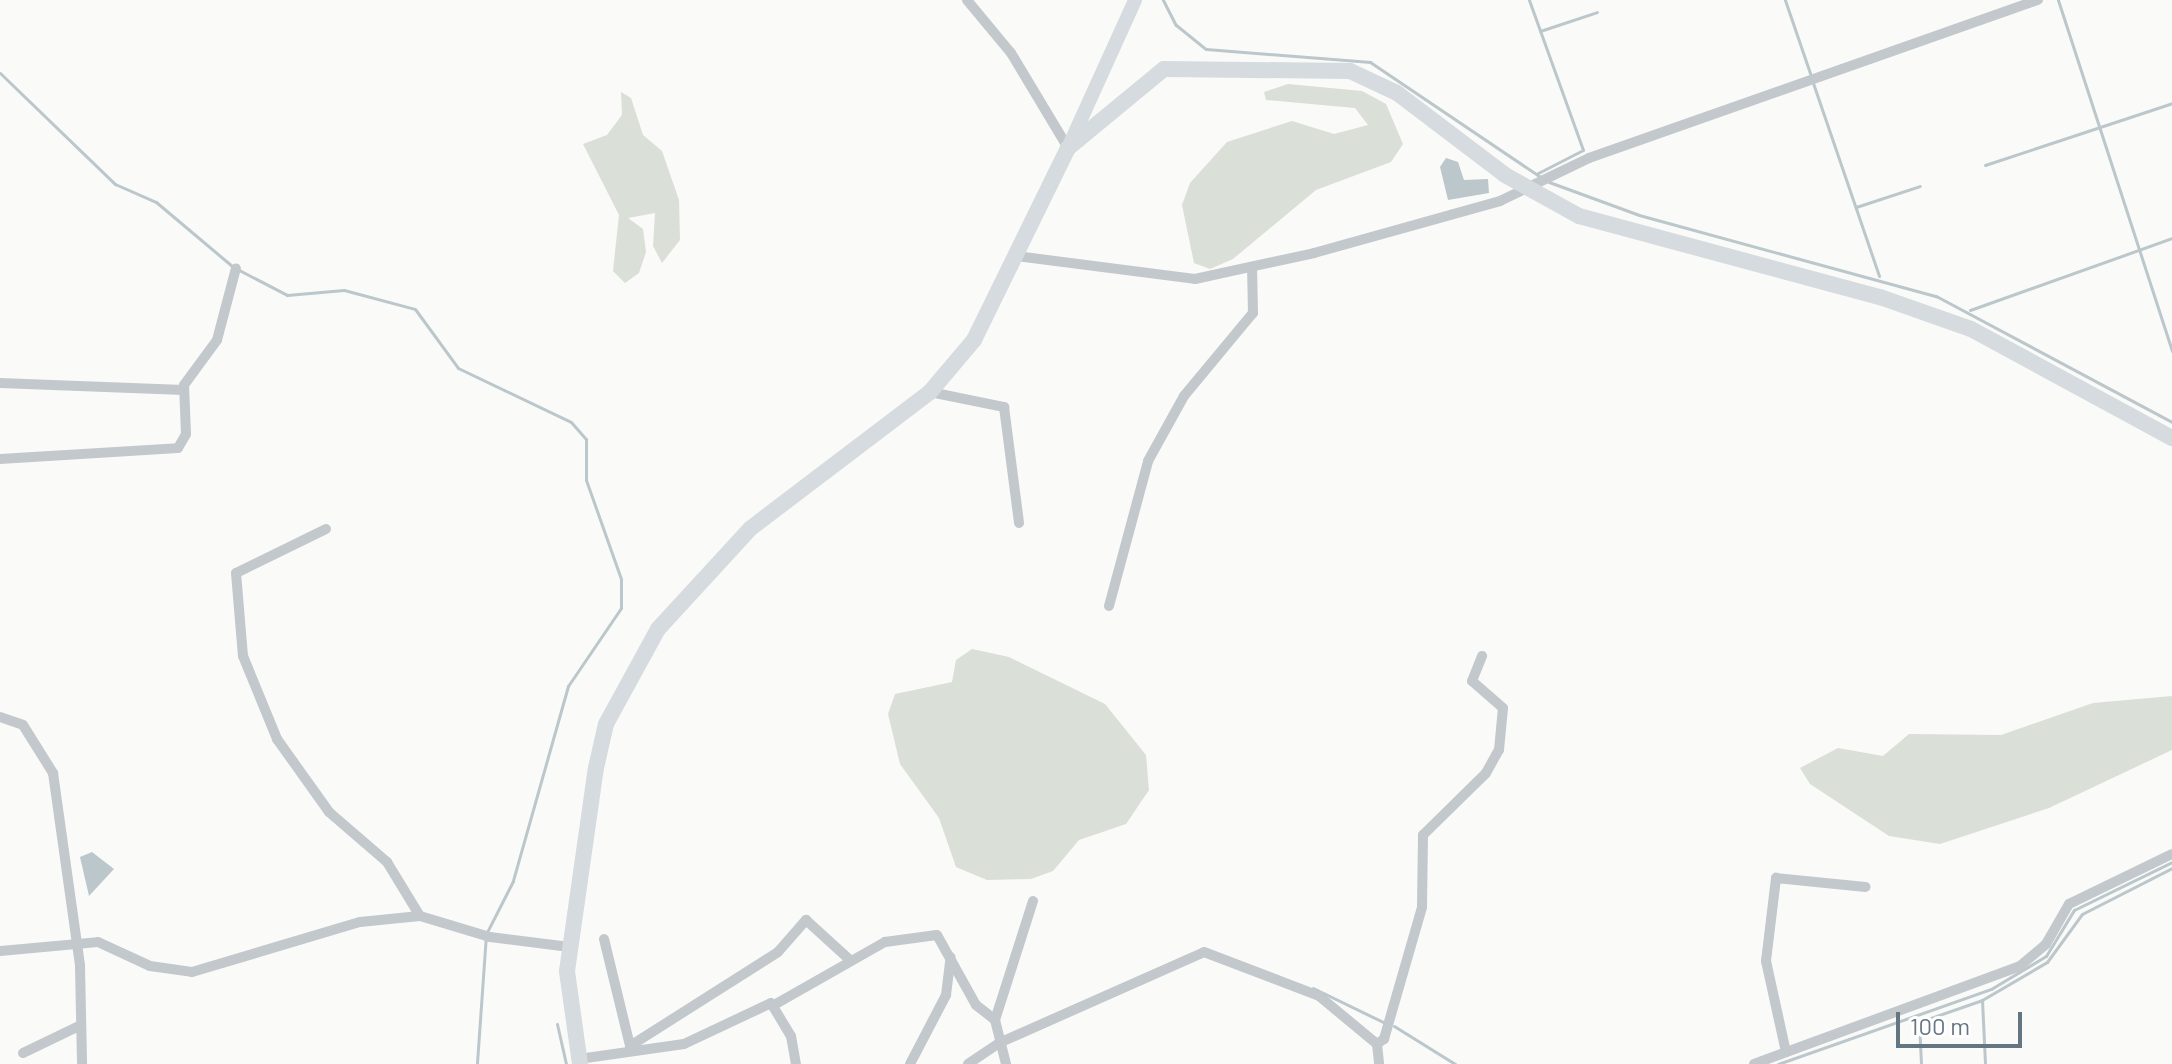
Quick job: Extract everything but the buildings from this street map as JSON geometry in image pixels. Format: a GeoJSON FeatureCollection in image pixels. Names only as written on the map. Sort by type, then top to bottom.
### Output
{"type":"FeatureCollection","features":[{"type":"Feature","properties":{"kind":"main road"},"geometry":{"type":"LineString","coordinates":[[580,1061],[569,947],[601,739],[658,629],[751,528],[930,392],[974,340],[1068,148],[1135,0]]}},
{"type":"Feature","properties":{"kind":"main road"},"geometry":{"type":"LineString","coordinates":[[1068,148],[1176,65],[1350,71],[1397,93],[1535,181],[1579,216],[1971,329],[2172,438]]}},
{"type":"Feature","properties":{"kind":"street"},"geometry":{"type":"LineString","coordinates":[[967,0],[1011,53],[1068,148]]}},
{"type":"Feature","properties":{"kind":"street"},"geometry":{"type":"LineString","coordinates":[[1016,256],[1174,278],[1252,267],[1535,181],[2038,0]]}},
{"type":"Feature","properties":{"kind":"street"},"geometry":{"type":"LineString","coordinates":[[1109,606],[1148,461],[1184,396],[1253,313],[1252,267]]}},
{"type":"Feature","properties":{"kind":"street"},"geometry":{"type":"LineString","coordinates":[[0,459],[178,448],[186,434],[184,390],[190,370],[217,340],[236,268]]}},
{"type":"Feature","properties":{"kind":"street"},"geometry":{"type":"LineString","coordinates":[[0,383],[184,390]]}},
{"type":"Feature","properties":{"kind":"street"},"geometry":{"type":"LineString","coordinates":[[930,392],[1004,407],[1019,523]]}},
{"type":"Feature","properties":{"kind":"street"},"geometry":{"type":"LineString","coordinates":[[326,529],[236,573],[243,656],[266,721],[310,790],[387,862],[420,916]]}},
{"type":"Feature","properties":{"kind":"street"},"geometry":{"type":"LineString","coordinates":[[1377,1044],[1391,1028],[1416,936],[1423,835],[1486,773],[1499,750],[1503,708],[1472,681],[1482,656]]}},
{"type":"Feature","properties":{"kind":"street"},"geometry":{"type":"LineString","coordinates":[[0,717],[23,725],[53,773],[77,941],[82,1064]]}},
{"type":"Feature","properties":{"kind":"street"},"geometry":{"type":"LineString","coordinates":[[1754,1064],[2020,966],[2046,944],[2069,904],[2172,854]]}},
{"type":"Feature","properties":{"kind":"street"},"geometry":{"type":"LineString","coordinates":[[1786,1052],[1766,961],[1776,878],[1866,887]]}},
{"type":"Feature","properties":{"kind":"street"},"geometry":{"type":"LineString","coordinates":[[1006,1064],[995,1020],[1033,901]]}},
{"type":"Feature","properties":{"kind":"street"},"geometry":{"type":"LineString","coordinates":[[0,951],[77,941],[192,972],[360,922],[420,916],[490,937],[569,947]]}},
{"type":"Feature","properties":{"kind":"street"},"geometry":{"type":"LineString","coordinates":[[630,1046],[778,952],[806,920],[850,960]]}},
{"type":"Feature","properties":{"kind":"street"},"geometry":{"type":"LineString","coordinates":[[580,1061],[630,1046],[684,1044],[751,1007],[774,1005],[885,942],[928,935],[937,935],[951,955],[976,1005],[995,1020]]}},
{"type":"Feature","properties":{"kind":"street"},"geometry":{"type":"LineString","coordinates":[[604,939],[630,1046]]}},
{"type":"Feature","properties":{"kind":"street"},"geometry":{"type":"LineString","coordinates":[[968,1064],[999,1043],[1204,952],[1333,1003],[1377,1044],[1379,1064]]}},
{"type":"Feature","properties":{"kind":"street"},"geometry":{"type":"LineString","coordinates":[[910,1064],[946,995],[951,955]]}},
{"type":"Feature","properties":{"kind":"street"},"geometry":{"type":"LineString","coordinates":[[774,1005],[796,1064]]}},
{"type":"Feature","properties":{"kind":"street"},"geometry":{"type":"LineString","coordinates":[[23,1053],[81,1025]]}},
{"type":"Feature","properties":{"kind":"shaded area"},"geometry":{"type":"Polygon","coordinates":[[[1288,84],[1362,91],[1386,104],[1403,144],[1391,162],[1316,190],[1233,259],[1210,269],[1194,263],[1182,205],[1190,183],[1227,142],[1292,121],[1334,134],[1368,125],[1355,108],[1266,100],[1264,92],[1288,84]]]}},
{"type":"Feature","properties":{"kind":"shaded area"},"geometry":{"type":"Polygon","coordinates":[[[621,92],[631,98],[643,135],[662,151],[679,200],[680,240],[662,263],[653,246],[655,213],[628,218],[643,229],[646,252],[639,273],[625,283],[613,271],[619,215],[583,144],[607,135],[622,115],[621,92]]]}},
{"type":"Feature","properties":{"kind":"shaded area"},"geometry":{"type":"Polygon","coordinates":[[[1446,158],[1458,162],[1464,180],[1488,179],[1489,193],[1448,200],[1440,167],[1446,158]]]}},
{"type":"Feature","properties":{"kind":"shaded area"},"geometry":{"type":"Polygon","coordinates":[[[972,649],[1009,657],[1105,704],[1146,755],[1149,790],[1126,824],[1079,840],[1053,871],[1031,879],[987,880],[956,867],[939,818],[900,764],[888,714],[895,694],[952,682],[956,660],[972,649]]]}},
{"type":"Feature","properties":{"kind":"shaded area"},"geometry":{"type":"Polygon","coordinates":[[[2172,696],[2172,750],[2049,808],[1940,844],[1889,836],[1810,784],[1800,768],[1838,748],[1883,756],[1909,734],[2001,735],[2093,703],[2172,696]]]}},
{"type":"Feature","properties":{"kind":"shaded area"},"geometry":{"type":"Polygon","coordinates":[[[92,852],[114,869],[89,896],[80,857],[92,852]]]}},
{"type":"Feature","properties":{"kind":"waterway"},"geometry":{"type":"LineString","coordinates":[[1163,0],[1176,25],[1206,49],[1370,62],[1542,178]]}},
{"type":"Feature","properties":{"kind":"waterway"},"geometry":{"type":"LineString","coordinates":[[1529,0],[1583,150],[1538,173]]}},
{"type":"Feature","properties":{"kind":"waterway"},"geometry":{"type":"LineString","coordinates":[[1785,0],[1811,76]]}},
{"type":"Feature","properties":{"kind":"waterway"},"geometry":{"type":"LineString","coordinates":[[2058,0],[2172,351]]}},
{"type":"Feature","properties":{"kind":"waterway"},"geometry":{"type":"LineString","coordinates":[[1540,31],[1597,12]]}},
{"type":"Feature","properties":{"kind":"waterway"},"geometry":{"type":"LineString","coordinates":[[0,73],[115,184],[156,202],[232,266]]}},
{"type":"Feature","properties":{"kind":"waterway"},"geometry":{"type":"LineString","coordinates":[[1813,83],[1879,276]]}},
{"type":"Feature","properties":{"kind":"waterway"},"geometry":{"type":"LineString","coordinates":[[1985,165],[2172,103]]}},
{"type":"Feature","properties":{"kind":"waterway"},"geometry":{"type":"LineString","coordinates":[[1549,182],[1639,215],[1936,296],[2172,422]]}},
{"type":"Feature","properties":{"kind":"waterway"},"geometry":{"type":"LineString","coordinates":[[1856,207],[1920,186]]}},
{"type":"Feature","properties":{"kind":"waterway"},"geometry":{"type":"LineString","coordinates":[[1970,310],[2172,238]]}},
{"type":"Feature","properties":{"kind":"waterway"},"geometry":{"type":"LineString","coordinates":[[239,270],[287,295],[344,290],[415,309],[458,368],[571,422],[586,439],[586,480],[621,579],[621,608],[568,686],[513,881],[486,934],[477,1064]]}},
{"type":"Feature","properties":{"kind":"waterway"},"geometry":{"type":"LineString","coordinates":[[1778,1064],[1991,989],[2046,956],[2074,910],[2172,862]]}},
{"type":"Feature","properties":{"kind":"waterway"},"geometry":{"type":"LineString","coordinates":[[1921,1064],[1919,1022],[1982,1000],[2047,962],[2082,914],[2172,868]]}},
{"type":"Feature","properties":{"kind":"waterway"},"geometry":{"type":"LineString","coordinates":[[1313,988],[1385,1023]]}},
{"type":"Feature","properties":{"kind":"waterway"},"geometry":{"type":"LineString","coordinates":[[1982,1000],[1985,1064]]}},
{"type":"Feature","properties":{"kind":"waterway"},"geometry":{"type":"LineString","coordinates":[[557,1024],[566,1064]]}},
{"type":"Feature","properties":{"kind":"waterway"},"geometry":{"type":"LineString","coordinates":[[1394,1026],[1455,1064]]}}]}
